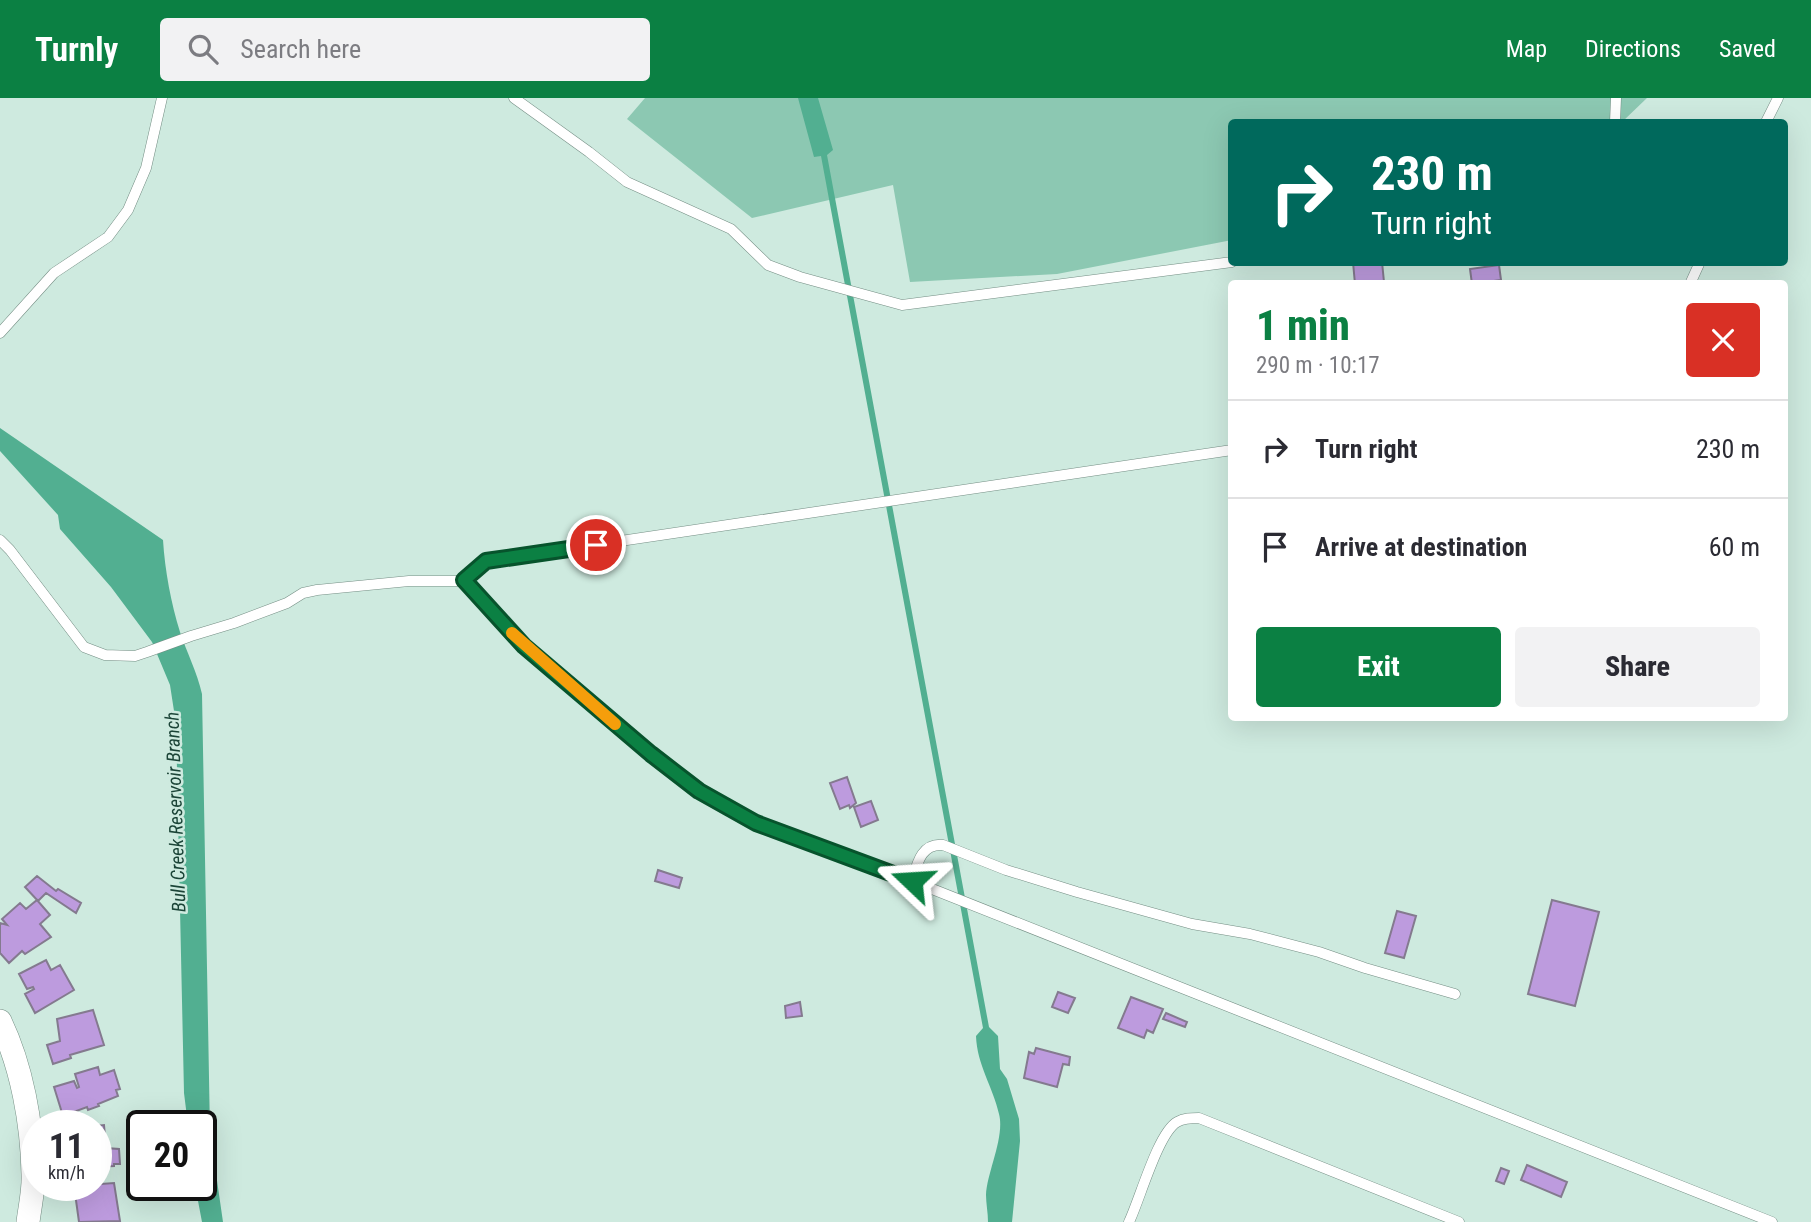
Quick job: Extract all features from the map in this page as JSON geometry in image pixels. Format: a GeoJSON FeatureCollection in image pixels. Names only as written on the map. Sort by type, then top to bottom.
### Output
{"type":"FeatureCollection","features":[{"type":"Feature","properties":{"kind":"street"},"geometry":{"type":"LineString","coordinates":[[0,1021],[21,1081],[28,1114],[33,1175],[28,1222]]}},
{"type":"Feature","properties":{"kind":"lane"},"geometry":{"type":"LineString","coordinates":[[0,333],[54,273],[108,237],[128,210],[146,168],[162,98]]}},
{"type":"Feature","properties":{"kind":"lane"},"geometry":{"type":"LineString","coordinates":[[514,98],[627,182],[731,229],[768,264],[800,277],[902,304],[1228,263]]}},
{"type":"Feature","properties":{"kind":"lane"},"geometry":{"type":"LineString","coordinates":[[1615,119],[1616,98]]}},
{"type":"Feature","properties":{"kind":"lane"},"geometry":{"type":"LineString","coordinates":[[1767,119],[1777,98]]}},
{"type":"Feature","properties":{"kind":"lane"},"geometry":{"type":"LineString","coordinates":[[0,540],[84,647],[105,655],[135,656],[234,623],[303,593],[409,581],[464,580],[486,561],[1228,451]]}},
{"type":"Feature","properties":{"kind":"lane"},"geometry":{"type":"LineString","coordinates":[[464,580],[524,646],[651,754],[699,791],[756,823],[912,881],[1772,1222]]}},
{"type":"Feature","properties":{"kind":"lane"},"geometry":{"type":"LineString","coordinates":[[912,881],[926,848],[933,844],[943,845],[1006,870],[1077,892],[1192,924],[1250,934],[1319,952],[1455,993]]}},
{"type":"Feature","properties":{"kind":"lane"},"geometry":{"type":"LineString","coordinates":[[1129,1222],[1162,1139],[1174,1123],[1184,1118],[1199,1118],[1459,1222]]}},
{"type":"Feature","properties":{"kind":"shaded area"},"geometry":{"type":"Polygon","coordinates":[[[645,98],[1647,98],[1625,119],[1228,119],[1228,241],[1057,274],[910,282],[893,185],[752,218],[627,119],[645,98]]]}},
{"type":"Feature","properties":{"kind":"shaded area"},"geometry":{"type":"Polygon","coordinates":[[[798,98],[818,98],[833,150],[827,155],[989,1027],[998,1036],[1000,1069],[1007,1079],[1019,1119],[1020,1141],[1012,1222],[988,1222],[986,1195],[1000,1133],[999,1114],[977,1047],[976,1036],[983,1028],[821,156],[814,157],[798,98]]]}},
{"type":"Feature","properties":{"kind":"shaded area"},"geometry":{"type":"Polygon","coordinates":[[[0,428],[163,540],[174,610],[202,694],[210,1110],[186,1110],[184,1093],[176,724],[170,685],[152,642],[111,587],[60,529],[58,515],[0,451],[0,428]]]}},
{"type":"Feature","properties":{"kind":"shaded area"},"geometry":{"type":"Polygon","coordinates":[[[217,1180],[223,1222],[202,1222],[198,1201],[217,1201],[217,1180]]]}},
{"type":"Feature","properties":{"kind":"building"},"geometry":{"type":"Polygon","coordinates":[[[1353,266],[1382,266],[1384,280],[1355,280],[1353,266]]]}},
{"type":"Feature","properties":{"kind":"building"},"geometry":{"type":"Polygon","coordinates":[[[1499,266],[1501,280],[1471,280],[1470,269],[1499,266]]]}},
{"type":"Feature","properties":{"kind":"building"},"geometry":{"type":"Polygon","coordinates":[[[847,777],[856,803],[850,808],[849,805],[840,809],[830,783],[847,777]]]}},
{"type":"Feature","properties":{"kind":"building"},"geometry":{"type":"Polygon","coordinates":[[[871,801],[878,820],[861,827],[854,807],[871,801]]]}},
{"type":"Feature","properties":{"kind":"building"},"geometry":{"type":"Polygon","coordinates":[[[658,870],[682,878],[679,888],[655,881],[658,870]]]}},
{"type":"Feature","properties":{"kind":"building"},"geometry":{"type":"Polygon","coordinates":[[[37,876],[56,891],[58,889],[81,903],[76,913],[46,893],[38,901],[25,887],[37,876]]]}},
{"type":"Feature","properties":{"kind":"building"},"geometry":{"type":"Polygon","coordinates":[[[37,900],[50,915],[40,924],[51,937],[25,954],[22,951],[9,963],[0,953],[0,923],[7,925],[2,919],[20,903],[26,909],[37,900]]]}},
{"type":"Feature","properties":{"kind":"building"},"geometry":{"type":"Polygon","coordinates":[[[1552,900],[1599,912],[1575,1006],[1528,994],[1552,900]]]}},
{"type":"Feature","properties":{"kind":"building"},"geometry":{"type":"Polygon","coordinates":[[[1397,911],[1416,916],[1404,958],[1385,953],[1397,911]]]}},
{"type":"Feature","properties":{"kind":"building"},"geometry":{"type":"Polygon","coordinates":[[[46,960],[51,970],[60,965],[74,990],[35,1013],[25,994],[34,989],[27,989],[19,974],[46,960]]]}},
{"type":"Feature","properties":{"kind":"building"},"geometry":{"type":"Polygon","coordinates":[[[1058,992],[1075,998],[1068,1013],[1052,1007],[1058,992]]]}},
{"type":"Feature","properties":{"kind":"building"},"geometry":{"type":"Polygon","coordinates":[[[1131,997],[1163,1009],[1153,1033],[1147,1030],[1144,1038],[1118,1028],[1131,997]]]}},
{"type":"Feature","properties":{"kind":"building"},"geometry":{"type":"Polygon","coordinates":[[[800,1002],[802,1016],[786,1018],[785,1006],[800,1002]]]}},
{"type":"Feature","properties":{"kind":"building"},"geometry":{"type":"Polygon","coordinates":[[[93,1010],[104,1045],[70,1055],[71,1058],[53,1064],[47,1045],[60,1041],[57,1019],[93,1010]]]}},
{"type":"Feature","properties":{"kind":"building"},"geometry":{"type":"Polygon","coordinates":[[[1166,1013],[1187,1022],[1185,1027],[1163,1019],[1166,1013]]]}},
{"type":"Feature","properties":{"kind":"building"},"geometry":{"type":"Polygon","coordinates":[[[1036,1048],[1070,1057],[1069,1065],[1063,1064],[1057,1087],[1024,1078],[1029,1052],[1034,1054],[1036,1048]]]}},
{"type":"Feature","properties":{"kind":"building"},"geometry":{"type":"Polygon","coordinates":[[[98,1067],[100,1075],[114,1070],[120,1089],[116,1090],[118,1096],[88,1110],[87,1107],[61,1110],[54,1087],[74,1081],[77,1088],[79,1087],[75,1074],[98,1067]]]}},
{"type":"Feature","properties":{"kind":"building"},"geometry":{"type":"Polygon","coordinates":[[[112,1148],[119,1149],[120,1164],[114,1166],[112,1148]]]}},
{"type":"Feature","properties":{"kind":"building"},"geometry":{"type":"Polygon","coordinates":[[[1527,1165],[1567,1182],[1561,1197],[1521,1180],[1527,1165]]]}},
{"type":"Feature","properties":{"kind":"building"},"geometry":{"type":"Polygon","coordinates":[[[1501,1168],[1509,1171],[1504,1184],[1496,1181],[1501,1168]]]}},
{"type":"Feature","properties":{"kind":"building"},"geometry":{"type":"Polygon","coordinates":[[[112,1183],[120,1221],[79,1222],[76,1201],[112,1201],[112,1183]]]}},
{"type":"Feature","properties":{"kind":"slow traffic"},"geometry":{"type":"LineString","coordinates":[[512,633],[615,724]]}},
{"type":"Feature","properties":{"kind":"route"},"geometry":{"type":"LineString","coordinates":[[596,545],[486,561],[464,580],[524,646],[651,754],[699,791],[756,823],[912,881]]}},
{"type":"Feature","properties":{"kind":"water label","name":"Bull Creek Reservoir Branch"},"geometry":{"type":"Point","coordinates":[175,812]}}]}
